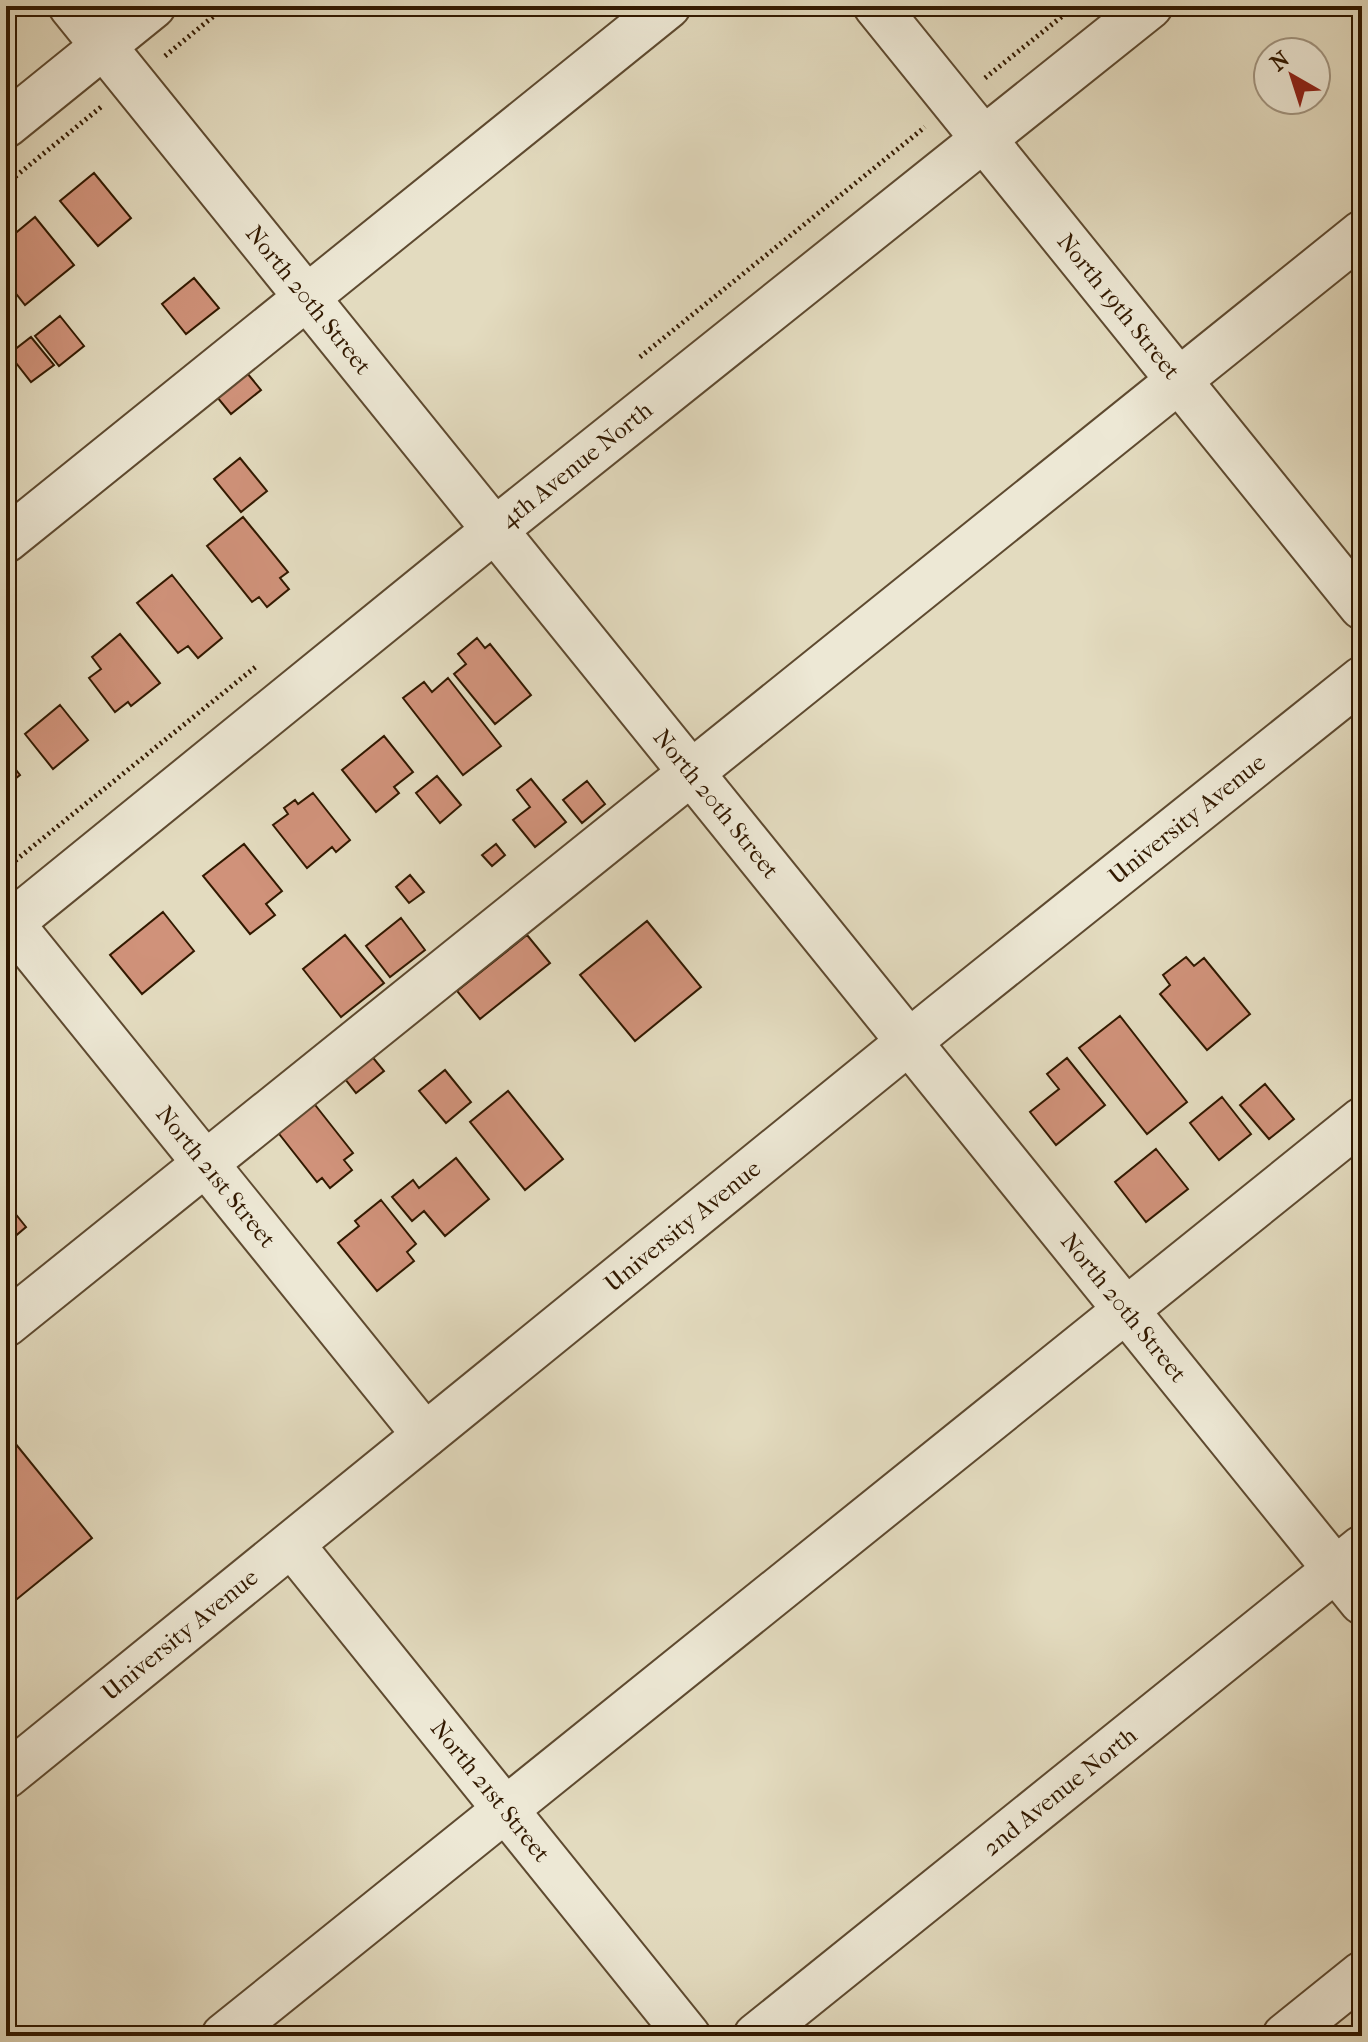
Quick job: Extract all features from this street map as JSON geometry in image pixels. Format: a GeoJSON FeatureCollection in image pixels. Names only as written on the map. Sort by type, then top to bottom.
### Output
{"type":"FeatureCollection","features":[{"type":"Feature","properties":{"kind":"street","name":"North 20th Street"},"geometry":{"type":"LineString","coordinates":[[71,6],[1127,1310],[1353,1573]]}},
{"type":"Feature","properties":{"kind":"street"},"geometry":{"type":"LineString","coordinates":[[6,125],[153,6]]}},
{"type":"Feature","properties":{"kind":"street"},"geometry":{"type":"LineString","coordinates":[[6,540],[668,6]]}},
{"type":"Feature","properties":{"kind":"street","name":"North 19th Street"},"geometry":{"type":"LineString","coordinates":[[876,6],[1362,607]]}},
{"type":"Feature","properties":{"kind":"street","name":"4th Avenue North"},"geometry":{"type":"LineString","coordinates":[[8,923],[1150,6]]}},
{"type":"Feature","properties":{"kind":"street"},"geometry":{"type":"LineString","coordinates":[[6,1324],[1362,233]]}},
{"type":"Feature","properties":{"kind":"street","name":"University Avenue"},"geometry":{"type":"LineString","coordinates":[[6,1776],[910,1041],[1362,679]]}},
{"type":"Feature","properties":{"kind":"street","name":"North 21st Street"},"geometry":{"type":"LineString","coordinates":[[8,923],[425,1435]]}},
{"type":"Feature","properties":{"kind":"street"},"geometry":{"type":"LineString","coordinates":[[224,2036],[1362,1120]]}},
{"type":"Feature","properties":{"kind":"street","name":"North 21st Street"},"geometry":{"type":"LineString","coordinates":[[292,1545],[688,2036]]}},
{"type":"Feature","properties":{"kind":"street","name":"2nd Avenue North"},"geometry":{"type":"LineString","coordinates":[[756,2036],[1353,1573]]}},
{"type":"Feature","properties":{"kind":"street"},"geometry":{"type":"LineString","coordinates":[[1285,2036],[1362,1974]]}},
{"type":"Feature","properties":{"kind":"building"},"geometry":{"type":"Polygon","coordinates":[[[94,173],[131,218],[98,246],[60,201],[94,173]]]}},
{"type":"Feature","properties":{"kind":"building"},"geometry":{"type":"Polygon","coordinates":[[[35,217],[74,265],[25,305],[6,281],[6,241],[35,217]]]}},
{"type":"Feature","properties":{"kind":"building"},"geometry":{"type":"Polygon","coordinates":[[[194,278],[219,308],[186,334],[162,304],[194,278]]]}},
{"type":"Feature","properties":{"kind":"building"},"geometry":{"type":"Polygon","coordinates":[[[60,316],[84,346],[59,366],[35,336],[60,316]]]}},
{"type":"Feature","properties":{"kind":"building"},"geometry":{"type":"Polygon","coordinates":[[[31,337],[54,365],[31,382],[9,354],[31,337]]]}},
{"type":"Feature","properties":{"kind":"building"},"geometry":{"type":"Polygon","coordinates":[[[238,362],[261,390],[231,414],[208,386],[238,362]]]}},
{"type":"Feature","properties":{"kind":"building"},"geometry":{"type":"Polygon","coordinates":[[[240,458],[267,491],[241,512],[214,479],[240,458]]]}},
{"type":"Feature","properties":{"kind":"building"},"geometry":{"type":"Polygon","coordinates":[[[243,517],[288,572],[280,578],[289,589],[267,607],[259,597],[252,602],[207,546],[243,517]]]}},
{"type":"Feature","properties":{"kind":"building"},"geometry":{"type":"Polygon","coordinates":[[[172,575],[222,638],[198,658],[188,646],[178,653],[137,603],[172,575]]]}},
{"type":"Feature","properties":{"kind":"building"},"geometry":{"type":"Polygon","coordinates":[[[120,634],[160,683],[131,706],[128,702],[115,712],[89,678],[101,669],[92,657],[120,634]]]}},
{"type":"Feature","properties":{"kind":"building"},"geometry":{"type":"Polygon","coordinates":[[[477,638],[485,648],[490,644],[531,695],[495,724],[454,674],[466,664],[458,654],[477,638]]]}},
{"type":"Feature","properties":{"kind":"building"},"geometry":{"type":"Polygon","coordinates":[[[448,678],[501,746],[463,775],[403,698],[424,682],[432,692],[448,678]]]}},
{"type":"Feature","properties":{"kind":"building"},"geometry":{"type":"Polygon","coordinates":[[[60,705],[88,740],[53,769],[25,734],[60,705]]]}},
{"type":"Feature","properties":{"kind":"building"},"geometry":{"type":"Polygon","coordinates":[[[384,736],[413,772],[394,787],[399,793],[376,812],[342,770],[384,736]]]}},
{"type":"Feature","properties":{"kind":"building"},"geometry":{"type":"Polygon","coordinates":[[[6,757],[20,775],[6,786],[6,757]]]}},
{"type":"Feature","properties":{"kind":"building"},"geometry":{"type":"Polygon","coordinates":[[[437,776],[461,805],[440,823],[416,793],[437,776]]]}},
{"type":"Feature","properties":{"kind":"building"},"geometry":{"type":"Polygon","coordinates":[[[531,779],[566,822],[535,847],[513,820],[530,807],[517,790],[531,779]]]}},
{"type":"Feature","properties":{"kind":"building"},"geometry":{"type":"Polygon","coordinates":[[[587,781],[605,804],[582,823],[563,800],[587,781]]]}},
{"type":"Feature","properties":{"kind":"building"},"geometry":{"type":"Polygon","coordinates":[[[313,793],[350,840],[336,852],[332,847],[307,868],[273,825],[288,814],[284,808],[295,800],[298,804],[313,793]]]}},
{"type":"Feature","properties":{"kind":"building"},"geometry":{"type":"Polygon","coordinates":[[[244,844],[282,891],[266,904],[275,915],[250,934],[203,876],[244,844]]]}},
{"type":"Feature","properties":{"kind":"building"},"geometry":{"type":"Polygon","coordinates":[[[496,844],[505,855],[492,866],[482,855],[496,844]]]}},
{"type":"Feature","properties":{"kind":"building"},"geometry":{"type":"Polygon","coordinates":[[[410,875],[424,892],[409,903],[396,887],[410,875]]]}},
{"type":"Feature","properties":{"kind":"building"},"geometry":{"type":"Polygon","coordinates":[[[163,912],[194,951],[142,994],[110,955],[163,912]]]}},
{"type":"Feature","properties":{"kind":"building"},"geometry":{"type":"Polygon","coordinates":[[[401,918],[425,950],[390,977],[366,946],[401,918]]]}},
{"type":"Feature","properties":{"kind":"building"},"geometry":{"type":"Polygon","coordinates":[[[647,921],[701,987],[635,1041],[580,975],[647,921]]]}},
{"type":"Feature","properties":{"kind":"building"},"geometry":{"type":"Polygon","coordinates":[[[345,935],[384,983],[341,1017],[303,969],[345,935]]]}},
{"type":"Feature","properties":{"kind":"building"},"geometry":{"type":"Polygon","coordinates":[[[527,935],[550,963],[480,1019],[457,991],[527,935]]]}},
{"type":"Feature","properties":{"kind":"building"},"geometry":{"type":"Polygon","coordinates":[[[1186,957],[1194,966],[1204,958],[1250,1014],[1207,1050],[1160,994],[1170,985],[1163,975],[1186,957]]]}},
{"type":"Feature","properties":{"kind":"building"},"geometry":{"type":"Polygon","coordinates":[[[1120,1016],[1187,1102],[1147,1134],[1079,1048],[1120,1016]]]}},
{"type":"Feature","properties":{"kind":"building"},"geometry":{"type":"Polygon","coordinates":[[[365,1048],[384,1071],[356,1093],[338,1070],[365,1048]]]}},
{"type":"Feature","properties":{"kind":"building"},"geometry":{"type":"Polygon","coordinates":[[[1067,1058],[1105,1105],[1056,1145],[1030,1112],[1059,1089],[1047,1074],[1067,1058]]]}},
{"type":"Feature","properties":{"kind":"building"},"geometry":{"type":"Polygon","coordinates":[[[445,1070],[471,1102],[446,1123],[419,1091],[445,1070]]]}},
{"type":"Feature","properties":{"kind":"building"},"geometry":{"type":"Polygon","coordinates":[[[1265,1084],[1294,1119],[1269,1139],[1240,1105],[1265,1084]]]}},
{"type":"Feature","properties":{"kind":"building"},"geometry":{"type":"Polygon","coordinates":[[[508,1091],[563,1159],[525,1190],[470,1122],[508,1091]]]}},
{"type":"Feature","properties":{"kind":"building"},"geometry":{"type":"Polygon","coordinates":[[[1222,1097],[1251,1134],[1219,1160],[1190,1123],[1222,1097]]]}},
{"type":"Feature","properties":{"kind":"building"},"geometry":{"type":"Polygon","coordinates":[[[312,1101],[353,1153],[344,1160],[352,1170],[330,1188],[322,1178],[317,1182],[276,1130],[312,1101]]]}},
{"type":"Feature","properties":{"kind":"building"},"geometry":{"type":"Polygon","coordinates":[[[1156,1149],[1188,1189],[1146,1222],[1115,1182],[1156,1149]]]}},
{"type":"Feature","properties":{"kind":"building"},"geometry":{"type":"Polygon","coordinates":[[[456,1158],[489,1199],[445,1236],[424,1211],[412,1221],[392,1197],[413,1180],[419,1188],[456,1158]]]}},
{"type":"Feature","properties":{"kind":"building"},"geometry":{"type":"Polygon","coordinates":[[[381,1200],[416,1244],[407,1252],[414,1261],[377,1291],[338,1243],[359,1226],[355,1221],[381,1200]]]}},
{"type":"Feature","properties":{"kind":"building"},"geometry":{"type":"Polygon","coordinates":[[[6,1202],[26,1227],[6,1244],[6,1202]]]}},
{"type":"Feature","properties":{"kind":"building"},"geometry":{"type":"Polygon","coordinates":[[[6,1432],[92,1538],[6,1608],[6,1432]]]}}]}
